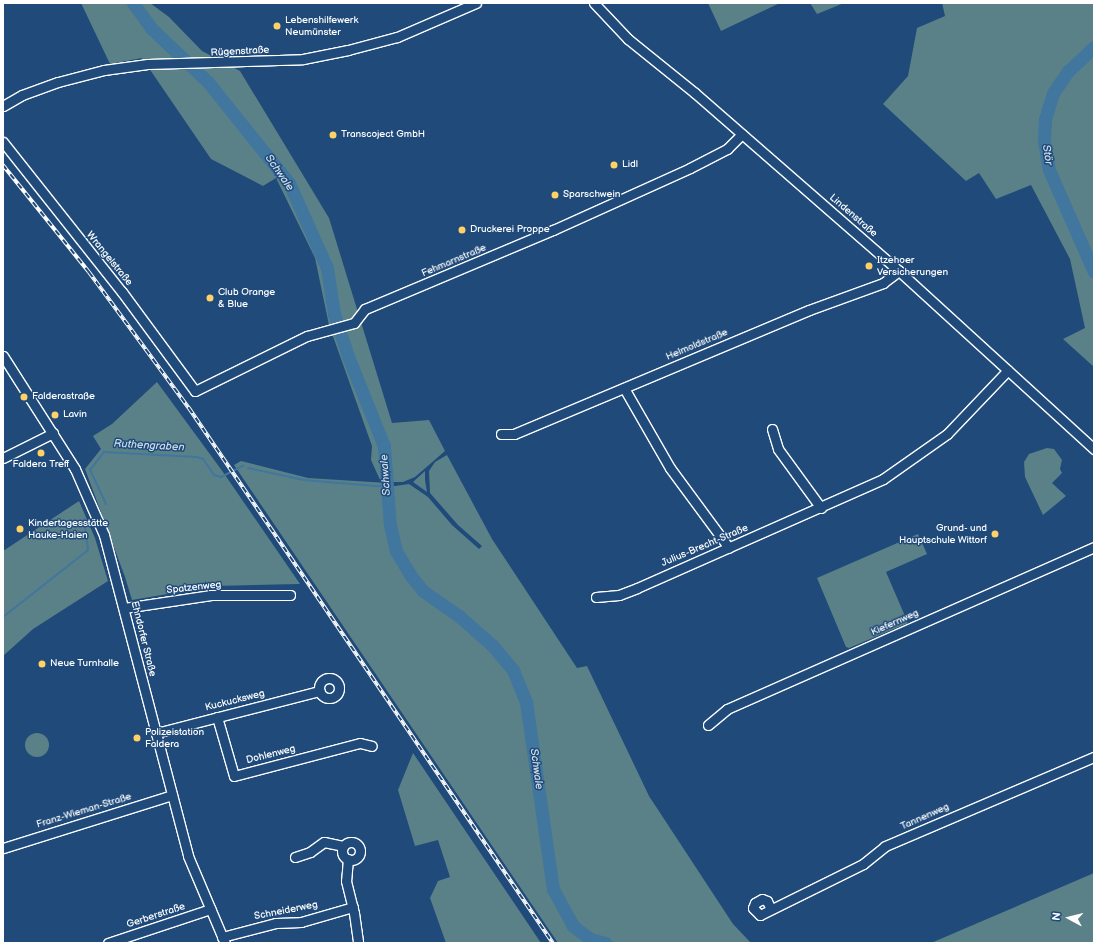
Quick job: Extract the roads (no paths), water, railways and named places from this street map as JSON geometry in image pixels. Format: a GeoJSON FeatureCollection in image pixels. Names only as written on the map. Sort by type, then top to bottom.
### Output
{"type":"FeatureCollection","features":[{"type":"Feature","properties":{"kind":"street","name":"Rügenstraße"},"geometry":{"type":"LineString","coordinates":[[3,106],[29,92],[104,70],[148,64],[200,65],[303,59],[351,50],[397,37],[476,3]]}},
{"type":"Feature","properties":{"kind":"street","name":"Lindenstraße"},"geometry":{"type":"LineString","coordinates":[[594,3],[628,39],[742,134],[899,270],[1094,449]]}},
{"type":"Feature","properties":{"kind":"street","name":"Fehmarnstraße"},"geometry":{"type":"LineString","coordinates":[[195,391],[307,336],[348,325],[354,322],[365,309],[553,230],[690,168],[727,149],[742,134]]}},
{"type":"Feature","properties":{"kind":"street","name":"Wrangelstraße"},"geometry":{"type":"LineString","coordinates":[[3,142],[122,292],[195,391]]}},
{"type":"Feature","properties":{"kind":"street","name":"Helmoldstraße"},"geometry":{"type":"LineString","coordinates":[[501,434],[514,434],[809,310],[883,283],[899,270]]}},
{"type":"Feature","properties":{"kind":"street","name":"Ehndorfer Straße"},"geometry":{"type":"LineString","coordinates":[[3,356],[75,469],[104,535],[188,856],[223,940]]}},
{"type":"Feature","properties":{"kind":"street","name":"Julius-Brecht-Straße"},"geometry":{"type":"LineString","coordinates":[[596,597],[619,595],[821,508],[877,482],[931,447],[964,417],[1008,370]]}},
{"type":"Feature","properties":{"kind":"street"},"geometry":{"type":"LineString","coordinates":[[624,388],[670,468],[729,548]]}},
{"type":"Feature","properties":{"kind":"street"},"geometry":{"type":"LineString","coordinates":[[772,429],[778,449],[821,508]]}},
{"type":"Feature","properties":{"kind":"street"},"geometry":{"type":"LineString","coordinates":[[3,458],[53,433]]}},
{"type":"Feature","properties":{"kind":"street","name":"Kiefernweg"},"geometry":{"type":"LineString","coordinates":[[708,725],[727,709],[1094,547]]}},
{"type":"Feature","properties":{"kind":"street","name":"Spatzenweg"},"geometry":{"type":"LineString","coordinates":[[124,608],[212,595],[290,595]]}},
{"type":"Feature","properties":{"kind":"street","name":"Kuckucksweg"},"geometry":{"type":"LineString","coordinates":[[156,733],[320,691]]}},
{"type":"Feature","properties":{"kind":"street","name":"Dohlenweg"},"geometry":{"type":"LineString","coordinates":[[217,717],[234,776],[360,743],[372,746]]}},
{"type":"Feature","properties":{"kind":"street","name":"Tannenweg"},"geometry":{"type":"LineString","coordinates":[[771,909],[863,864],[885,846],[1094,757]]}},
{"type":"Feature","properties":{"kind":"street","name":"Franz-Wieman-Straße"},"geometry":{"type":"LineString","coordinates":[[3,848],[172,795]]}},
{"type":"Feature","properties":{"kind":"street"},"geometry":{"type":"LineString","coordinates":[[295,857],[310,852],[324,842],[343,846],[351,841],[359,847],[357,858],[348,860]]}},
{"type":"Feature","properties":{"kind":"street"},"geometry":{"type":"LineString","coordinates":[[343,846],[342,852],[348,860],[346,881],[353,907],[358,943]]}},
{"type":"Feature","properties":{"kind":"street","name":"Schneiderweg"},"geometry":{"type":"LineString","coordinates":[[223,940],[276,923],[301,922],[353,907]]}},
{"type":"Feature","properties":{"kind":"street","name":"Gerberstraße"},"geometry":{"type":"LineString","coordinates":[[108,943],[210,909]]}},
{"type":"Feature","properties":{"kind":"waterway","name":"Schwale"},"geometry":{"type":"LineString","coordinates":[[133,3],[151,28],[208,82],[289,183],[327,268],[334,314],[349,359],[384,446],[390,525],[396,551],[411,576],[423,591],[459,616],[492,645],[513,670],[526,702],[553,889],[573,926],[590,939],[605,943]]}},
{"type":"Feature","properties":{"kind":"waterway","name":"Stör"},"geometry":{"type":"LineString","coordinates":[[1094,47],[1068,71],[1053,93],[1045,120],[1044,141],[1049,170],[1094,272]]}},
{"type":"Feature","properties":{"kind":"waterway","name":"Ruthengraben"},"geometry":{"type":"LineString","coordinates":[[106,504],[90,470],[104,452],[197,457],[203,459],[214,475],[221,477],[243,466]]}},
{"type":"Feature","properties":{"kind":"waterway","name":"Ruthengraben"},"geometry":{"type":"LineString","coordinates":[[248,468],[304,480],[388,487]]}},
{"type":"Feature","properties":{"kind":"waterway","name":"Ruthengraben"},"geometry":{"type":"LineString","coordinates":[[3,617],[88,550],[84,519]]}},
{"type":"Feature","properties":{"kind":"railway"},"geometry":{"type":"LineString","coordinates":[[3,165],[89,272],[189,408],[553,943]]}},
{"type":"Feature","properties":{"kind":"place","name":"Lebenshilfewerk Neumünster"},"geometry":{"type":"Point","coordinates":[277,26]}},
{"type":"Feature","properties":{"kind":"place","name":"Transcoject GmbH"},"geometry":{"type":"Point","coordinates":[333,135]}},
{"type":"Feature","properties":{"kind":"place","name":"Lidl"},"geometry":{"type":"Point","coordinates":[614,165]}},
{"type":"Feature","properties":{"kind":"place","name":"Sparschwein"},"geometry":{"type":"Point","coordinates":[555,195]}},
{"type":"Feature","properties":{"kind":"place","name":"Druckerei Proppe"},"geometry":{"type":"Point","coordinates":[462,230]}},
{"type":"Feature","properties":{"kind":"place","name":"Itzehoer Versicherungen"},"geometry":{"type":"Point","coordinates":[869,266]}},
{"type":"Feature","properties":{"kind":"place","name":"Club Orange & Blue"},"geometry":{"type":"Point","coordinates":[210,298]}},
{"type":"Feature","properties":{"kind":"place","name":"Falderastraße"},"geometry":{"type":"Point","coordinates":[24,397]}},
{"type":"Feature","properties":{"kind":"place","name":"Lavin"},"geometry":{"type":"Point","coordinates":[55,415]}},
{"type":"Feature","properties":{"kind":"place","name":"Faldera Treff"},"geometry":{"type":"Point","coordinates":[41,453]}},
{"type":"Feature","properties":{"kind":"place","name":"Kindertagesstätte Hauke-Haien"},"geometry":{"type":"Point","coordinates":[20,529]}},
{"type":"Feature","properties":{"kind":"place","name":"Grund- und Hauptschule Wittorf"},"geometry":{"type":"Point","coordinates":[995,534]}},
{"type":"Feature","properties":{"kind":"place","name":"Neue Turnhalle"},"geometry":{"type":"Point","coordinates":[42,664]}},
{"type":"Feature","properties":{"kind":"place","name":"Polizeistation Faldera"},"geometry":{"type":"Point","coordinates":[137,738]}}]}
